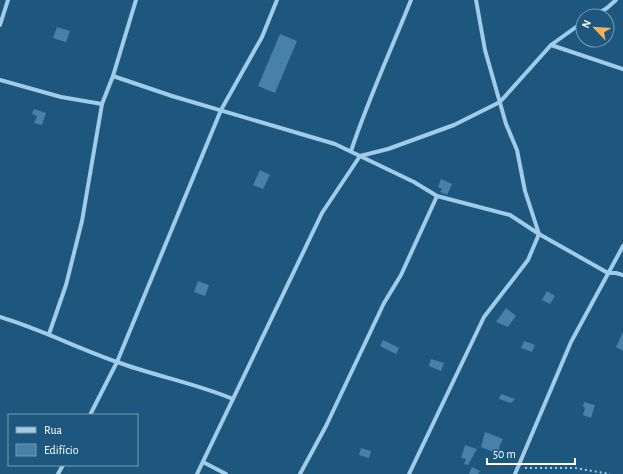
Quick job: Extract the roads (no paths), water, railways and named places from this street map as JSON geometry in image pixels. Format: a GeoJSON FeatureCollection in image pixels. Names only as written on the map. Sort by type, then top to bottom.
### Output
{"type":"FeatureCollection","features":[{"type":"Feature","properties":{"kind":"street"},"geometry":{"type":"LineString","coordinates":[[0,25],[8,0]]}},
{"type":"Feature","properties":{"kind":"street"},"geometry":{"type":"LineString","coordinates":[[49,334],[66,285],[82,221],[102,104],[113,76],[136,0]]}},
{"type":"Feature","properties":{"kind":"street"},"geometry":{"type":"LineString","coordinates":[[91,414],[117,362],[221,110],[262,37],[277,0]]}},
{"type":"Feature","properties":{"kind":"street"},"geometry":{"type":"LineString","coordinates":[[351,151],[380,72],[398,34],[411,0]]}},
{"type":"Feature","properties":{"kind":"street"},"geometry":{"type":"LineString","coordinates":[[409,474],[484,317],[528,260],[539,234],[525,191],[517,150],[506,124],[485,50],[476,0]]}},
{"type":"Feature","properties":{"kind":"street"},"geometry":{"type":"LineString","coordinates":[[607,8],[616,0]]}},
{"type":"Feature","properties":{"kind":"street"},"geometry":{"type":"LineString","coordinates":[[197,474],[322,213],[360,156],[388,150],[454,125],[500,102],[551,45],[575,28]]}},
{"type":"Feature","properties":{"kind":"street"},"geometry":{"type":"LineString","coordinates":[[551,45],[623,69]]}},
{"type":"Feature","properties":{"kind":"street"},"geometry":{"type":"LineString","coordinates":[[113,76],[172,96],[335,144],[414,182],[437,196],[510,215],[539,234],[608,273],[623,275]]}},
{"type":"Feature","properties":{"kind":"street"},"geometry":{"type":"LineString","coordinates":[[0,80],[61,97],[102,104]]}},
{"type":"Feature","properties":{"kind":"street"},"geometry":{"type":"LineString","coordinates":[[300,474],[326,426],[384,302],[401,275],[437,196]]}},
{"type":"Feature","properties":{"kind":"street"},"geometry":{"type":"LineString","coordinates":[[515,474],[571,342],[623,246]]}},
{"type":"Feature","properties":{"kind":"street"},"geometry":{"type":"LineString","coordinates":[[0,317],[49,334],[117,362],[209,389],[233,399]]}},
{"type":"Feature","properties":{"kind":"street"},"geometry":{"type":"LineString","coordinates":[[203,462],[226,474]]}}]}
